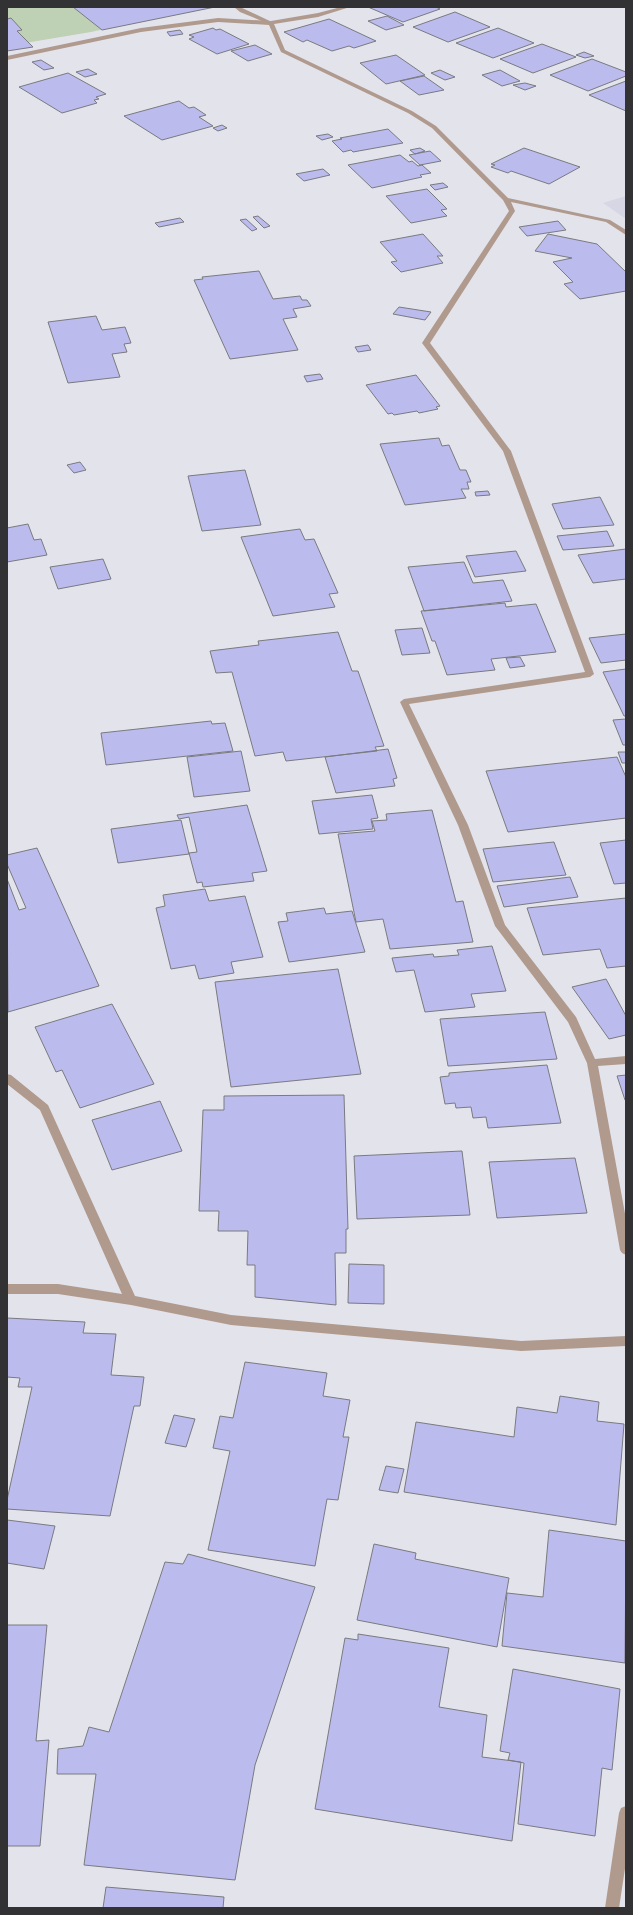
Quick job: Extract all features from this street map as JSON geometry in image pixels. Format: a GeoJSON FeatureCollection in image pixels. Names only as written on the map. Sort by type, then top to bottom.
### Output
{"type":"FeatureCollection","features":[{"type":"Feature","properties":{"kind":"street"},"geometry":{"type":"LineString","coordinates":[[237,7],[242,11],[271,23],[283,51],[410,112],[434,127],[506,199],[512,211],[426,343],[507,451],[590,674],[404,702],[463,825],[500,926],[572,1020],[592,1063],[626,1250]]}},
{"type":"Feature","properties":{"kind":"street"},"geometry":{"type":"LineString","coordinates":[[7,58],[141,30],[218,20],[271,23],[318,15],[347,7]]}},
{"type":"Feature","properties":{"kind":"street"},"geometry":{"type":"LineString","coordinates":[[506,199],[608,221],[626,233]]}},
{"type":"Feature","properties":{"kind":"street"},"geometry":{"type":"LineString","coordinates":[[592,1063],[626,1060]]}},
{"type":"Feature","properties":{"kind":"street"},"geometry":{"type":"LineString","coordinates":[[7,1078],[44,1108],[131,1300]]}},
{"type":"Feature","properties":{"kind":"street"},"geometry":{"type":"LineString","coordinates":[[7,1289],[58,1289],[131,1300],[231,1320],[521,1346],[626,1341]]}},
{"type":"Feature","properties":{"kind":"street"},"geometry":{"type":"LineString","coordinates":[[612,1908],[626,1813]]}},
{"type":"Feature","properties":{"kind":"shaded area"},"geometry":{"type":"Polygon","coordinates":[[[626,196],[626,219],[603,203],[626,196]]]}},
{"type":"Feature","properties":{"kind":"green space"},"geometry":{"type":"Polygon","coordinates":[[[7,7],[203,7],[91,32],[7,46],[7,7]]]}},
{"type":"Feature","properties":{"kind":"building"},"geometry":{"type":"Polygon","coordinates":[[[73,7],[215,7],[102,30],[73,7]]]}},
{"type":"Feature","properties":{"kind":"building"},"geometry":{"type":"Polygon","coordinates":[[[368,7],[436,7],[440,9],[403,22],[368,7]]]}},
{"type":"Feature","properties":{"kind":"building"},"geometry":{"type":"Polygon","coordinates":[[[455,12],[490,27],[448,42],[413,27],[455,12]]]}},
{"type":"Feature","properties":{"kind":"building"},"geometry":{"type":"Polygon","coordinates":[[[387,16],[404,25],[386,30],[368,21],[387,16]]]}},
{"type":"Feature","properties":{"kind":"building"},"geometry":{"type":"Polygon","coordinates":[[[11,18],[22,30],[17,31],[33,47],[7,51],[7,19],[11,18]]]}},
{"type":"Feature","properties":{"kind":"building"},"geometry":{"type":"Polygon","coordinates":[[[329,19],[376,41],[354,48],[349,46],[332,51],[307,40],[303,42],[284,32],[329,19]]]}},
{"type":"Feature","properties":{"kind":"building"},"geometry":{"type":"Polygon","coordinates":[[[213,28],[216,30],[220,29],[249,44],[217,54],[189,39],[194,37],[189,35],[213,28]]]}},
{"type":"Feature","properties":{"kind":"building"},"geometry":{"type":"Polygon","coordinates":[[[498,28],[534,43],[493,58],[456,43],[498,28]]]}},
{"type":"Feature","properties":{"kind":"building"},"geometry":{"type":"Polygon","coordinates":[[[180,30],[183,34],[170,36],[167,32],[180,30]]]}},
{"type":"Feature","properties":{"kind":"building"},"geometry":{"type":"Polygon","coordinates":[[[542,44],[576,57],[533,73],[500,59],[542,44]]]}},
{"type":"Feature","properties":{"kind":"building"},"geometry":{"type":"Polygon","coordinates":[[[255,45],[272,54],[248,61],[231,51],[255,45]]]}},
{"type":"Feature","properties":{"kind":"building"},"geometry":{"type":"Polygon","coordinates":[[[584,52],[594,56],[585,58],[576,55],[584,52]]]}},
{"type":"Feature","properties":{"kind":"building"},"geometry":{"type":"Polygon","coordinates":[[[396,55],[425,75],[386,84],[360,63],[396,55]]]}},
{"type":"Feature","properties":{"kind":"building"},"geometry":{"type":"Polygon","coordinates":[[[592,59],[626,72],[626,76],[588,91],[550,75],[592,59]]]}},
{"type":"Feature","properties":{"kind":"building"},"geometry":{"type":"Polygon","coordinates":[[[41,60],[54,68],[44,70],[32,62],[41,60]]]}},
{"type":"Feature","properties":{"kind":"building"},"geometry":{"type":"Polygon","coordinates":[[[88,69],[97,74],[85,77],[76,72],[88,69]]]}},
{"type":"Feature","properties":{"kind":"building"},"geometry":{"type":"Polygon","coordinates":[[[440,70],[455,77],[445,80],[431,73],[440,70]]]}},
{"type":"Feature","properties":{"kind":"building"},"geometry":{"type":"Polygon","coordinates":[[[500,70],[520,81],[502,86],[482,75],[500,70]]]}},
{"type":"Feature","properties":{"kind":"building"},"geometry":{"type":"Polygon","coordinates":[[[68,73],[106,94],[96,97],[99,99],[94,100],[97,103],[62,113],[19,87],[68,73]]]}},
{"type":"Feature","properties":{"kind":"building"},"geometry":{"type":"Polygon","coordinates":[[[424,76],[444,90],[419,95],[400,81],[424,76]]]}},
{"type":"Feature","properties":{"kind":"building"},"geometry":{"type":"Polygon","coordinates":[[[626,81],[626,111],[589,95],[626,81]]]}},
{"type":"Feature","properties":{"kind":"building"},"geometry":{"type":"Polygon","coordinates":[[[525,83],[536,86],[525,90],[513,85],[525,83]]]}},
{"type":"Feature","properties":{"kind":"building"},"geometry":{"type":"Polygon","coordinates":[[[179,101],[189,108],[194,107],[206,115],[199,117],[213,126],[162,140],[124,116],[179,101]]]}},
{"type":"Feature","properties":{"kind":"building"},"geometry":{"type":"Polygon","coordinates":[[[222,125],[227,128],[218,131],[213,128],[222,125]]]}},
{"type":"Feature","properties":{"kind":"building"},"geometry":{"type":"Polygon","coordinates":[[[388,129],[403,143],[353,152],[351,150],[343,152],[332,141],[342,139],[340,138],[388,129]]]}},
{"type":"Feature","properties":{"kind":"building"},"geometry":{"type":"Polygon","coordinates":[[[328,134],[333,137],[322,140],[316,136],[328,134]]]}},
{"type":"Feature","properties":{"kind":"building"},"geometry":{"type":"Polygon","coordinates":[[[420,148],[425,151],[415,154],[410,150],[420,148]]]}},
{"type":"Feature","properties":{"kind":"building"},"geometry":{"type":"Polygon","coordinates":[[[524,148],[580,167],[549,184],[511,171],[508,173],[491,167],[495,165],[491,164],[524,148]]]}},
{"type":"Feature","properties":{"kind":"building"},"geometry":{"type":"Polygon","coordinates":[[[430,151],[441,161],[420,165],[409,155],[430,151]]]}},
{"type":"Feature","properties":{"kind":"building"},"geometry":{"type":"Polygon","coordinates":[[[400,155],[409,162],[412,161],[418,166],[422,165],[431,173],[420,175],[422,177],[372,188],[348,165],[400,155]]]}},
{"type":"Feature","properties":{"kind":"building"},"geometry":{"type":"Polygon","coordinates":[[[323,169],[330,175],[304,181],[296,174],[323,169]]]}},
{"type":"Feature","properties":{"kind":"building"},"geometry":{"type":"Polygon","coordinates":[[[443,183],[448,187],[435,190],[430,185],[443,183]]]}},
{"type":"Feature","properties":{"kind":"building"},"geometry":{"type":"Polygon","coordinates":[[[427,189],[447,209],[441,210],[447,216],[411,223],[386,196],[427,189]]]}},
{"type":"Feature","properties":{"kind":"building"},"geometry":{"type":"Polygon","coordinates":[[[258,216],[270,226],[264,228],[253,217],[258,216]]]}},
{"type":"Feature","properties":{"kind":"building"},"geometry":{"type":"Polygon","coordinates":[[[180,218],[184,222],[159,227],[155,223],[180,218]]]}},
{"type":"Feature","properties":{"kind":"building"},"geometry":{"type":"Polygon","coordinates":[[[246,219],[257,229],[252,231],[240,220],[246,219]]]}},
{"type":"Feature","properties":{"kind":"building"},"geometry":{"type":"Polygon","coordinates":[[[558,221],[566,230],[527,236],[519,227],[558,221]]]}},
{"type":"Feature","properties":{"kind":"building"},"geometry":{"type":"Polygon","coordinates":[[[423,234],[443,256],[437,256],[443,263],[401,272],[391,262],[397,261],[380,242],[423,234]]]}},
{"type":"Feature","properties":{"kind":"building"},"geometry":{"type":"Polygon","coordinates":[[[548,234],[597,244],[626,272],[626,291],[580,299],[564,284],[573,282],[553,262],[572,258],[535,251],[548,234]]]}},
{"type":"Feature","properties":{"kind":"building"},"geometry":{"type":"Polygon","coordinates":[[[259,271],[273,299],[300,296],[302,300],[307,300],[311,306],[293,309],[297,317],[283,319],[298,350],[230,359],[194,280],[203,279],[202,277],[259,271]]]}},
{"type":"Feature","properties":{"kind":"building"},"geometry":{"type":"Polygon","coordinates":[[[399,307],[431,312],[425,320],[393,314],[399,307]]]}},
{"type":"Feature","properties":{"kind":"building"},"geometry":{"type":"Polygon","coordinates":[[[96,316],[102,330],[125,327],[131,343],[124,344],[127,352],[112,354],[120,377],[68,383],[48,322],[96,316]]]}},
{"type":"Feature","properties":{"kind":"building"},"geometry":{"type":"Polygon","coordinates":[[[368,345],[371,350],[358,352],[355,347],[368,345]]]}},
{"type":"Feature","properties":{"kind":"building"},"geometry":{"type":"Polygon","coordinates":[[[320,374],[323,379],[307,382],[304,376],[320,374]]]}},
{"type":"Feature","properties":{"kind":"building"},"geometry":{"type":"Polygon","coordinates":[[[416,375],[440,406],[436,407],[438,409],[419,413],[417,411],[394,415],[392,413],[388,414],[366,385],[416,375]]]}},
{"type":"Feature","properties":{"kind":"building"},"geometry":{"type":"Polygon","coordinates":[[[439,438],[442,446],[449,445],[460,470],[466,470],[471,482],[467,482],[469,489],[461,489],[466,498],[405,505],[380,444],[439,438]]]}},
{"type":"Feature","properties":{"kind":"building"},"geometry":{"type":"Polygon","coordinates":[[[80,462],[86,470],[74,473],[67,465],[80,462]]]}},
{"type":"Feature","properties":{"kind":"building"},"geometry":{"type":"Polygon","coordinates":[[[245,470],[261,525],[202,531],[188,476],[245,470]]]}},
{"type":"Feature","properties":{"kind":"building"},"geometry":{"type":"Polygon","coordinates":[[[488,491],[490,495],[476,496],[475,492],[488,491]]]}},
{"type":"Feature","properties":{"kind":"building"},"geometry":{"type":"Polygon","coordinates":[[[600,497],[614,525],[563,529],[552,504],[600,497]]]}},
{"type":"Feature","properties":{"kind":"building"},"geometry":{"type":"Polygon","coordinates":[[[28,524],[34,540],[41,539],[47,555],[7,562],[7,528],[28,524]]]}},
{"type":"Feature","properties":{"kind":"building"},"geometry":{"type":"Polygon","coordinates":[[[300,529],[305,540],[314,539],[338,593],[329,594],[335,607],[273,616],[241,537],[300,529]]]}},
{"type":"Feature","properties":{"kind":"building"},"geometry":{"type":"Polygon","coordinates":[[[607,531],[614,546],[563,550],[557,536],[607,531]]]}},
{"type":"Feature","properties":{"kind":"building"},"geometry":{"type":"Polygon","coordinates":[[[626,549],[626,579],[593,583],[578,555],[626,549]]]}},
{"type":"Feature","properties":{"kind":"building"},"geometry":{"type":"Polygon","coordinates":[[[516,551],[526,571],[475,577],[466,556],[516,551]]]}},
{"type":"Feature","properties":{"kind":"building"},"geometry":{"type":"Polygon","coordinates":[[[103,559],[111,579],[58,589],[50,567],[103,559]]]}},
{"type":"Feature","properties":{"kind":"building"},"geometry":{"type":"Polygon","coordinates":[[[464,562],[473,583],[503,580],[512,601],[424,611],[408,567],[464,562]]]}},
{"type":"Feature","properties":{"kind":"building"},"geometry":{"type":"Polygon","coordinates":[[[505,603],[506,607],[536,604],[556,652],[491,659],[495,670],[447,675],[435,641],[432,641],[421,611],[505,603]]]}},
{"type":"Feature","properties":{"kind":"building"},"geometry":{"type":"Polygon","coordinates":[[[422,628],[430,653],[402,655],[395,630],[422,628]]]}},
{"type":"Feature","properties":{"kind":"building"},"geometry":{"type":"Polygon","coordinates":[[[338,632],[352,671],[358,671],[384,746],[375,747],[377,751],[286,761],[283,752],[255,756],[232,672],[216,673],[210,651],[259,645],[258,641],[338,632]]]}},
{"type":"Feature","properties":{"kind":"building"},"geometry":{"type":"Polygon","coordinates":[[[626,634],[626,660],[601,663],[589,638],[626,634]]]}},
{"type":"Feature","properties":{"kind":"building"},"geometry":{"type":"Polygon","coordinates":[[[520,657],[525,666],[510,668],[506,658],[520,657]]]}},
{"type":"Feature","properties":{"kind":"building"},"geometry":{"type":"Polygon","coordinates":[[[626,669],[626,716],[624,716],[603,672],[626,669]]]}},
{"type":"Feature","properties":{"kind":"building"},"geometry":{"type":"Polygon","coordinates":[[[626,719],[626,745],[623,745],[613,720],[626,719]]]}},
{"type":"Feature","properties":{"kind":"building"},"geometry":{"type":"Polygon","coordinates":[[[211,721],[212,724],[225,723],[233,751],[106,765],[101,733],[211,721]]]}},
{"type":"Feature","properties":{"kind":"building"},"geometry":{"type":"Polygon","coordinates":[[[388,749],[397,778],[393,779],[395,786],[336,793],[325,757],[388,749]]]}},
{"type":"Feature","properties":{"kind":"building"},"geometry":{"type":"Polygon","coordinates":[[[241,751],[250,791],[194,797],[187,757],[241,751]]]}},
{"type":"Feature","properties":{"kind":"building"},"geometry":{"type":"Polygon","coordinates":[[[618,752],[626,752],[626,763],[622,763],[618,752]]]}},
{"type":"Feature","properties":{"kind":"building"},"geometry":{"type":"Polygon","coordinates":[[[617,757],[626,777],[626,818],[508,832],[486,771],[617,757]]]}},
{"type":"Feature","properties":{"kind":"building"},"geometry":{"type":"Polygon","coordinates":[[[372,795],[378,818],[371,819],[373,829],[319,834],[312,801],[372,795]]]}},
{"type":"Feature","properties":{"kind":"building"},"geometry":{"type":"Polygon","coordinates":[[[247,805],[267,871],[252,873],[254,881],[203,887],[202,882],[197,883],[189,853],[197,852],[189,817],[179,819],[177,815],[247,805]]]}},
{"type":"Feature","properties":{"kind":"building"},"geometry":{"type":"Polygon","coordinates":[[[432,810],[456,902],[463,901],[473,942],[390,949],[383,919],[356,922],[338,834],[375,831],[372,821],[387,820],[386,814],[432,810]]]}},
{"type":"Feature","properties":{"kind":"building"},"geometry":{"type":"Polygon","coordinates":[[[181,820],[189,854],[118,863],[111,829],[181,820]]]}},
{"type":"Feature","properties":{"kind":"building"},"geometry":{"type":"Polygon","coordinates":[[[626,840],[626,883],[614,884],[600,843],[626,840]]]}},
{"type":"Feature","properties":{"kind":"building"},"geometry":{"type":"Polygon","coordinates":[[[554,842],[566,875],[493,882],[483,849],[554,842]]]}},
{"type":"Feature","properties":{"kind":"building"},"geometry":{"type":"Polygon","coordinates":[[[37,848],[99,986],[8,1012],[7,879],[19,910],[26,908],[7,864],[7,855],[37,848]]]}},
{"type":"Feature","properties":{"kind":"building"},"geometry":{"type":"Polygon","coordinates":[[[570,877],[578,897],[504,907],[497,886],[570,877]]]}},
{"type":"Feature","properties":{"kind":"building"},"geometry":{"type":"Polygon","coordinates":[[[205,889],[209,901],[245,896],[263,957],[231,962],[234,973],[199,979],[195,965],[171,969],[156,908],[165,906],[163,895],[205,889]]]}},
{"type":"Feature","properties":{"kind":"building"},"geometry":{"type":"Polygon","coordinates":[[[626,898],[626,966],[607,968],[600,949],[543,955],[527,908],[626,898]]]}},
{"type":"Feature","properties":{"kind":"building"},"geometry":{"type":"Polygon","coordinates":[[[324,908],[326,914],[352,911],[365,952],[289,962],[278,922],[288,921],[286,913],[324,908]]]}},
{"type":"Feature","properties":{"kind":"building"},"geometry":{"type":"Polygon","coordinates":[[[492,946],[506,991],[471,994],[475,1007],[425,1012],[414,970],[396,972],[392,958],[433,954],[434,957],[459,955],[457,950],[492,946]]]}},
{"type":"Feature","properties":{"kind":"building"},"geometry":{"type":"Polygon","coordinates":[[[338,969],[361,1074],[231,1087],[215,982],[338,969]]]}},
{"type":"Feature","properties":{"kind":"building"},"geometry":{"type":"Polygon","coordinates":[[[606,979],[626,1016],[626,1035],[609,1039],[572,987],[606,979]]]}},
{"type":"Feature","properties":{"kind":"building"},"geometry":{"type":"Polygon","coordinates":[[[112,1004],[154,1084],[80,1108],[62,1070],[56,1072],[35,1027],[112,1004]]]}},
{"type":"Feature","properties":{"kind":"building"},"geometry":{"type":"Polygon","coordinates":[[[545,1012],[557,1059],[448,1066],[440,1019],[545,1012]]]}},
{"type":"Feature","properties":{"kind":"building"},"geometry":{"type":"Polygon","coordinates":[[[547,1065],[561,1123],[488,1128],[486,1117],[473,1118],[471,1107],[456,1108],[455,1103],[445,1104],[440,1077],[449,1076],[449,1073],[547,1065]]]}},
{"type":"Feature","properties":{"kind":"building"},"geometry":{"type":"Polygon","coordinates":[[[626,1075],[626,1100],[625,1100],[617,1076],[626,1075]]]}},
{"type":"Feature","properties":{"kind":"building"},"geometry":{"type":"Polygon","coordinates":[[[344,1095],[348,1229],[346,1229],[346,1253],[335,1253],[336,1305],[255,1297],[255,1265],[247,1265],[248,1231],[218,1231],[219,1211],[199,1211],[203,1110],[224,1110],[224,1096],[344,1095]]]}},
{"type":"Feature","properties":{"kind":"building"},"geometry":{"type":"Polygon","coordinates":[[[160,1101],[182,1151],[112,1170],[92,1120],[160,1101]]]}},
{"type":"Feature","properties":{"kind":"building"},"geometry":{"type":"Polygon","coordinates":[[[462,1151],[470,1215],[357,1219],[354,1156],[462,1151]]]}},
{"type":"Feature","properties":{"kind":"building"},"geometry":{"type":"Polygon","coordinates":[[[575,1158],[587,1213],[497,1218],[489,1162],[575,1158]]]}},
{"type":"Feature","properties":{"kind":"building"},"geometry":{"type":"Polygon","coordinates":[[[349,1264],[384,1265],[384,1304],[348,1303],[349,1264]]]}},
{"type":"Feature","properties":{"kind":"building"},"geometry":{"type":"Polygon","coordinates":[[[7,1318],[85,1322],[83,1333],[116,1334],[111,1375],[144,1377],[140,1406],[134,1406],[110,1516],[7,1509],[7,1500],[32,1387],[18,1387],[20,1378],[7,1377],[7,1318]]]}},
{"type":"Feature","properties":{"kind":"building"},"geometry":{"type":"Polygon","coordinates":[[[245,1362],[327,1373],[323,1396],[350,1400],[343,1437],[349,1437],[338,1500],[327,1499],[315,1566],[208,1550],[230,1451],[213,1448],[220,1416],[233,1418],[245,1362]]]}},
{"type":"Feature","properties":{"kind":"building"},"geometry":{"type":"Polygon","coordinates":[[[560,1396],[599,1402],[597,1421],[624,1424],[616,1525],[404,1492],[416,1422],[514,1437],[517,1407],[557,1413],[560,1396]]]}},
{"type":"Feature","properties":{"kind":"building"},"geometry":{"type":"Polygon","coordinates":[[[174,1415],[195,1419],[186,1447],[165,1443],[174,1415]]]}},
{"type":"Feature","properties":{"kind":"building"},"geometry":{"type":"Polygon","coordinates":[[[386,1466],[404,1469],[398,1493],[379,1490],[386,1466]]]}},
{"type":"Feature","properties":{"kind":"building"},"geometry":{"type":"Polygon","coordinates":[[[7,1520],[55,1526],[44,1569],[7,1563],[7,1520]]]}},
{"type":"Feature","properties":{"kind":"building"},"geometry":{"type":"Polygon","coordinates":[[[549,1530],[626,1541],[625,1663],[502,1646],[507,1593],[543,1597],[549,1530]]]}},
{"type":"Feature","properties":{"kind":"building"},"geometry":{"type":"Polygon","coordinates":[[[374,1544],[416,1553],[415,1559],[509,1578],[497,1647],[357,1620],[374,1544]]]}},
{"type":"Feature","properties":{"kind":"building"},"geometry":{"type":"Polygon","coordinates":[[[188,1554],[315,1587],[255,1765],[235,1880],[84,1865],[96,1774],[57,1774],[58,1749],[83,1746],[89,1727],[109,1732],[165,1562],[183,1564],[188,1554]]]}},
{"type":"Feature","properties":{"kind":"building"},"geometry":{"type":"Polygon","coordinates":[[[7,1625],[47,1625],[36,1741],[49,1740],[40,1846],[7,1846],[7,1625]]]}},
{"type":"Feature","properties":{"kind":"building"},"geometry":{"type":"Polygon","coordinates":[[[358,1634],[449,1648],[439,1707],[487,1715],[482,1757],[521,1762],[512,1841],[315,1809],[345,1638],[358,1640],[358,1634]]]}},
{"type":"Feature","properties":{"kind":"building"},"geometry":{"type":"Polygon","coordinates":[[[513,1669],[620,1689],[612,1770],[602,1768],[595,1836],[518,1824],[524,1763],[508,1760],[510,1753],[500,1751],[513,1669]]]}},
{"type":"Feature","properties":{"kind":"building"},"geometry":{"type":"Polygon","coordinates":[[[106,1887],[224,1897],[223,1908],[103,1908],[106,1887]]]}}]}
